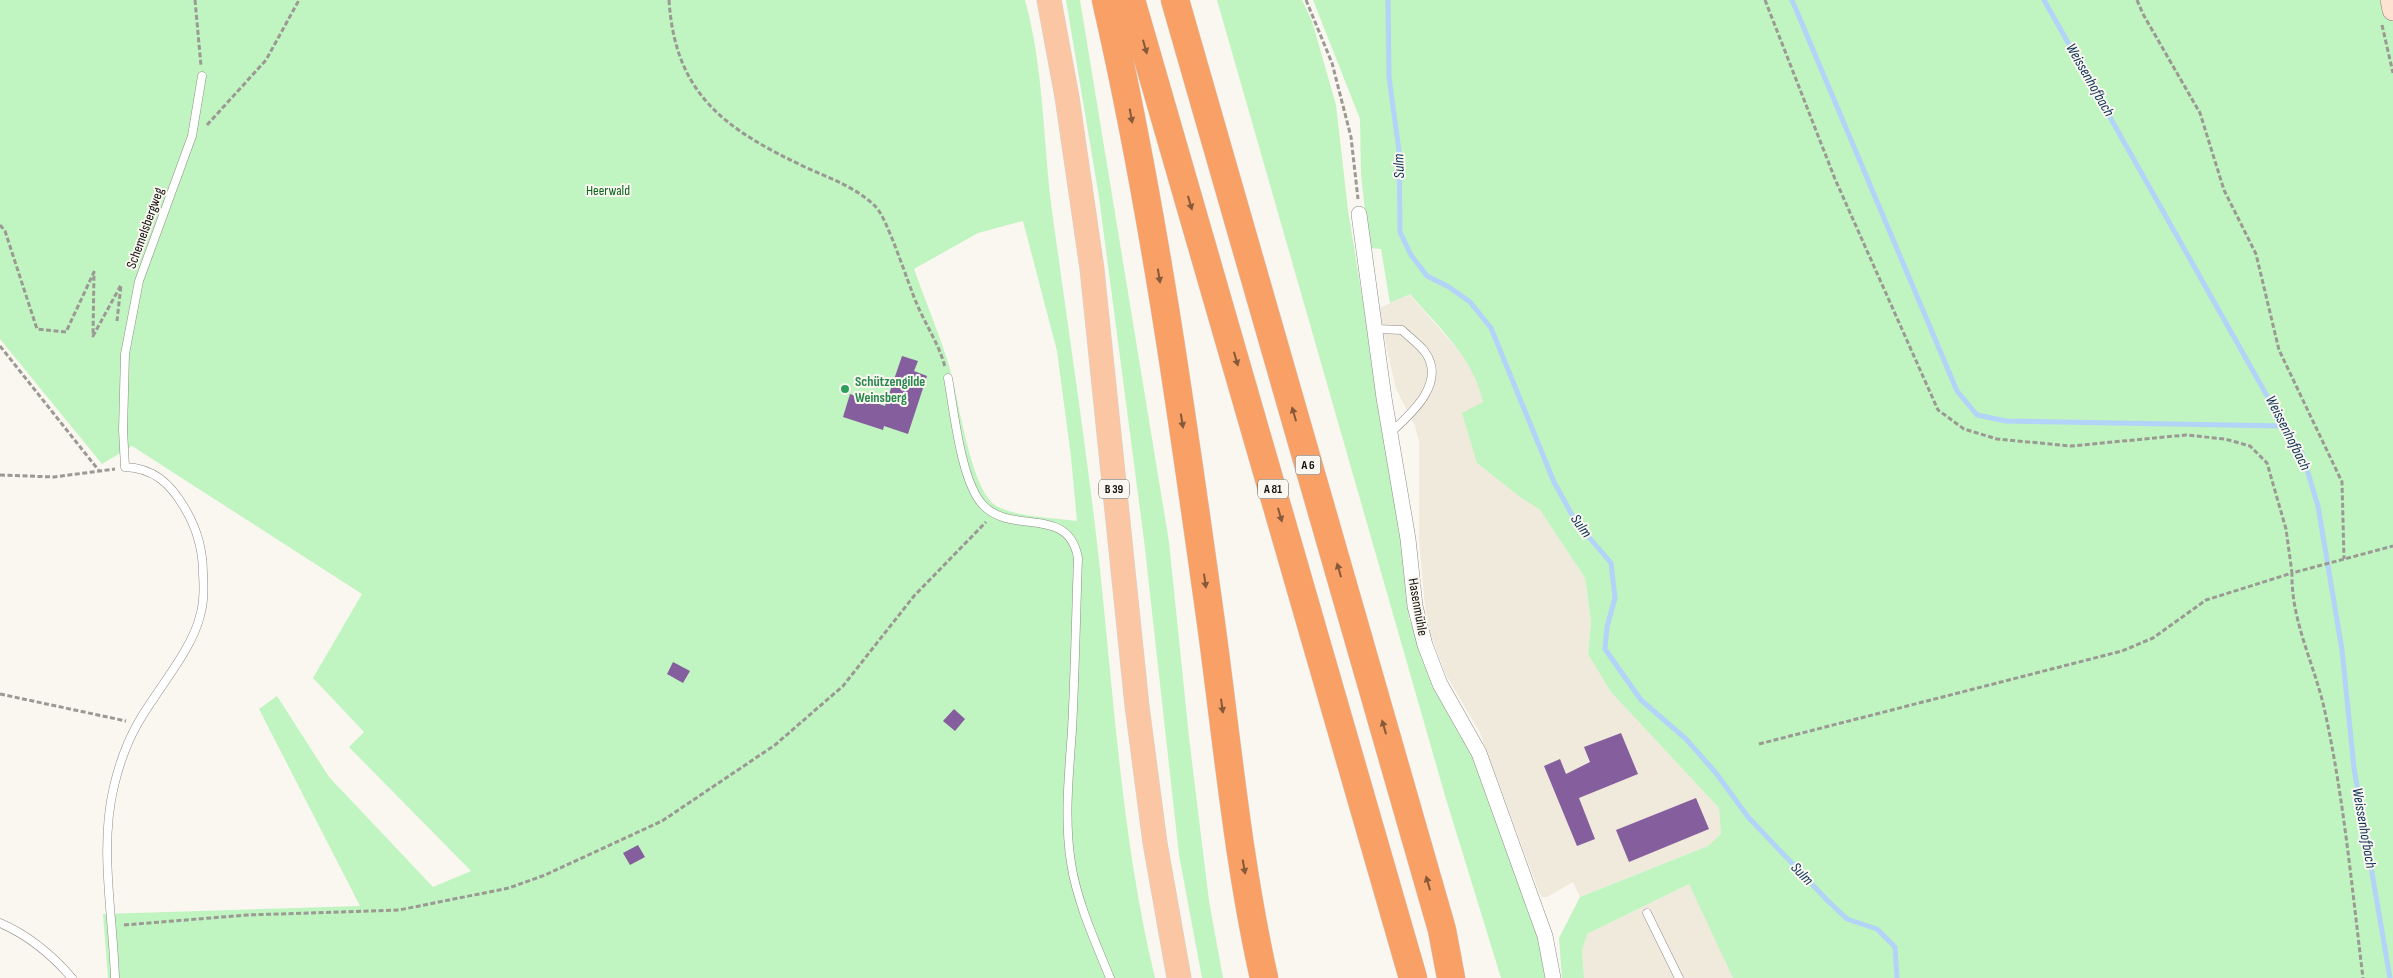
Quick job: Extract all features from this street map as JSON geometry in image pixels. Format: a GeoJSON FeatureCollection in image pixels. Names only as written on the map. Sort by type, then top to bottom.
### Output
{"type":"FeatureCollection","features":[{"type":"Feature","properties":{"kind":"highway"},"geometry":{"type":"LineString","coordinates":[[1106,0],[1123,75],[1154,242],[1184,432],[1242,857],[1264,978]]}},
{"type":"Feature","properties":{"kind":"highway","name":"A 81"},"geometry":{"type":"LineString","coordinates":[[1132,0],[1411,973]]}},
{"type":"Feature","properties":{"kind":"highway","name":"A 6"},"geometry":{"type":"LineString","coordinates":[[1175,0],[1442,930],[1466,978]]}},
{"type":"Feature","properties":{"kind":"highway"},"geometry":{"type":"LineString","coordinates":[[1442,930],[1452,978]]}},
{"type":"Feature","properties":{"kind":"main road","name":"B 39"},"geometry":{"type":"LineString","coordinates":[[1048,0],[1067,97],[1092,269],[1137,706],[1155,843],[1179,978]]}},
{"type":"Feature","properties":{"kind":"street"},"geometry":{"type":"LineString","coordinates":[[2387,14],[2391,0]]}},
{"type":"Feature","properties":{"kind":"street","name":"Hasenmühle"},"geometry":{"type":"LineString","coordinates":[[1359,214],[1390,433],[1408,539],[1415,606],[1425,646],[1440,684],[1479,754],[1545,936],[1553,978]]}},
{"type":"Feature","properties":{"kind":"lane","name":"Schemelsbergweg"},"geometry":{"type":"LineString","coordinates":[[125,467],[123,430],[125,354],[139,281],[192,136],[202,76]]}},
{"type":"Feature","properties":{"kind":"lane"},"geometry":{"type":"LineString","coordinates":[[1376,329],[1402,330],[1425,352],[1432,370],[1429,388],[1415,411],[1390,433]]}},
{"type":"Feature","properties":{"kind":"lane"},"geometry":{"type":"LineString","coordinates":[[948,378],[968,480],[982,505],[993,515],[1046,524],[1063,530],[1076,545],[1078,568],[1074,682],[1066,807],[1067,828],[1071,864],[1078,892],[1092,934],[1110,978]]}},
{"type":"Feature","properties":{"kind":"lane"},"geometry":{"type":"LineString","coordinates":[[116,978],[114,926],[106,846],[108,815],[122,759],[136,725],[189,642],[200,616],[204,587],[203,554],[195,525],[176,493],[157,474],[139,468],[125,467]]}},
{"type":"Feature","properties":{"kind":"lane"},"geometry":{"type":"LineString","coordinates":[[1647,912],[1679,978]]}},
{"type":"Feature","properties":{"kind":"lane"},"geometry":{"type":"LineString","coordinates":[[0,923],[14,929],[53,958],[72,978]]}},
{"type":"Feature","properties":{"kind":"path"},"geometry":{"type":"LineString","coordinates":[[195,0],[202,76]]}},
{"type":"Feature","properties":{"kind":"path"},"geometry":{"type":"LineString","coordinates":[[192,136],[201,132],[266,60],[299,0]]}},
{"type":"Feature","properties":{"kind":"path"},"geometry":{"type":"LineString","coordinates":[[669,0],[676,42],[686,74],[703,98],[724,121],[743,134],[793,161],[861,193],[878,209],[916,304],[936,341],[948,378]]}},
{"type":"Feature","properties":{"kind":"path"},"geometry":{"type":"LineString","coordinates":[[1306,0],[1332,64],[1351,137],[1359,214]]}},
{"type":"Feature","properties":{"kind":"path"},"geometry":{"type":"LineString","coordinates":[[1765,0],[1835,179],[1938,410],[1964,429],[1997,439],[2071,446],[2186,435],[2225,439],[2250,446],[2267,464],[2286,529],[2294,603],[2305,648],[2325,710],[2340,796],[2363,978]]}},
{"type":"Feature","properties":{"kind":"path"},"geometry":{"type":"LineString","coordinates":[[2138,0],[2143,14],[2200,113],[2224,190],[2256,254],[2280,350],[2342,482],[2344,559]]}},
{"type":"Feature","properties":{"kind":"path"},"geometry":{"type":"LineString","coordinates":[[2387,14],[2393,73]]}},
{"type":"Feature","properties":{"kind":"path"},"geometry":{"type":"LineString","coordinates":[[0,225],[5,231],[37,330],[66,332],[94,272],[93,336],[121,285],[115,337],[118,348],[125,354]]}},
{"type":"Feature","properties":{"kind":"path"},"geometry":{"type":"LineString","coordinates":[[0,346],[100,472]]}},
{"type":"Feature","properties":{"kind":"path"},"geometry":{"type":"LineString","coordinates":[[0,475],[54,477],[125,467]]}},
{"type":"Feature","properties":{"kind":"path"},"geometry":{"type":"LineString","coordinates":[[114,926],[247,915],[399,910],[509,888],[545,875],[662,821],[775,745],[843,686],[914,596],[993,515]]}},
{"type":"Feature","properties":{"kind":"path"},"geometry":{"type":"LineString","coordinates":[[1759,744],[2122,651],[2153,638],[2206,600],[2312,566],[2393,546]]}},
{"type":"Feature","properties":{"kind":"path"},"geometry":{"type":"LineString","coordinates":[[0,694],[136,725]]}},
{"type":"Feature","properties":{"kind":"shaded area"},"geometry":{"type":"Polygon","coordinates":[[[1409,294],[1459,351],[1477,378],[1483,402],[1477,463],[1520,497],[1540,510],[1585,578],[1591,622],[1588,654],[1610,691],[1719,808],[1721,834],[1708,846],[1580,897],[1573,882],[1547,897],[1542,897],[1539,892],[1480,733],[1445,673],[1431,635],[1425,607],[1419,538],[1419,441],[1415,426],[1396,389],[1378,309],[1409,294]]]}},
{"type":"Feature","properties":{"kind":"shaded area"},"geometry":{"type":"Polygon","coordinates":[[[1689,884],[1734,978],[1584,978],[1582,951],[1587,934],[1689,884]]]}},
{"type":"Feature","properties":{"kind":"green space","name":"Heerwald"},"geometry":{"type":"Polygon","coordinates":[[[0,0],[1025,0],[1040,78],[1052,211],[1094,516],[1120,770],[1134,875],[1155,978],[108,978],[103,914],[360,906],[259,709],[277,696],[329,777],[433,887],[471,871],[349,747],[364,732],[313,678],[362,594],[132,446],[102,464],[0,339],[0,0]],[[1023,221],[978,233],[914,269],[948,362],[972,461],[986,495],[995,505],[1013,512],[1077,521],[1071,457],[1057,351],[1023,221]]]}},
{"type":"Feature","properties":{"kind":"green space"},"geometry":{"type":"Polygon","coordinates":[[[1066,0],[1080,0],[1169,542],[1189,737],[1209,901],[1223,978],[1202,978],[1179,855],[1144,540],[1099,197],[1066,0]]]}},
{"type":"Feature","properties":{"kind":"green space"},"geometry":{"type":"Polygon","coordinates":[[[1217,0],[1302,0],[1312,21],[1336,105],[1348,210],[1400,532],[1409,618],[1422,652],[1474,759],[1538,936],[1545,978],[1501,978],[1446,799],[1217,0]]]}},
{"type":"Feature","properties":{"kind":"green space"},"geometry":{"type":"Polygon","coordinates":[[[1313,0],[2393,0],[2393,978],[1733,978],[1689,884],[1587,934],[1582,951],[1584,978],[1562,978],[1559,938],[1580,897],[1708,846],[1721,834],[1719,808],[1610,691],[1588,654],[1591,622],[1585,578],[1540,510],[1520,497],[1477,463],[1462,413],[1483,402],[1472,371],[1463,357],[1410,294],[1390,303],[1381,249],[1369,248],[1361,174],[1360,119],[1313,0]]]}},
{"type":"Feature","properties":{"kind":"building"},"geometry":{"type":"Polygon","coordinates":[[[902,356],[918,361],[914,371],[927,376],[908,434],[884,426],[883,430],[843,417],[850,394],[885,406],[902,356]]]}},
{"type":"Feature","properties":{"kind":"building"},"geometry":{"type":"Polygon","coordinates":[[[673,662],[690,671],[683,683],[667,674],[673,662]]]}},
{"type":"Feature","properties":{"kind":"building"},"geometry":{"type":"Polygon","coordinates":[[[954,709],[965,719],[955,731],[943,721],[954,709]]]}},
{"type":"Feature","properties":{"kind":"building"},"geometry":{"type":"Polygon","coordinates":[[[1621,733],[1638,774],[1579,798],[1595,839],[1577,846],[1544,766],[1560,759],[1566,774],[1590,762],[1584,747],[1621,733]]]}},
{"type":"Feature","properties":{"kind":"building"},"geometry":{"type":"Polygon","coordinates":[[[1696,798],[1709,829],[1629,862],[1616,830],[1696,798]]]}},
{"type":"Feature","properties":{"kind":"building"},"geometry":{"type":"Polygon","coordinates":[[[638,845],[645,857],[630,865],[623,853],[638,845]]]}},
{"type":"Feature","properties":{"kind":"waterway","name":"Sulm"},"geometry":{"type":"LineString","coordinates":[[1388,0],[1389,77],[1399,151],[1400,232],[1411,255],[1427,276],[1449,287],[1470,302],[1491,328],[1554,482],[1576,522],[1611,563],[1615,598],[1607,627],[1605,649],[1641,700],[1686,739],[1716,773],[1748,817],[1828,901],[1847,919],[1877,929],[1895,947],[1897,978]]}},
{"type":"Feature","properties":{"kind":"waterway"},"geometry":{"type":"LineString","coordinates":[[1792,0],[1957,391],[1977,415],[2006,421],[2284,426]]}},
{"type":"Feature","properties":{"kind":"waterway","name":"Weissenhofbach"},"geometry":{"type":"LineString","coordinates":[[2044,0],[2284,426],[2302,453],[2318,506],[2342,650],[2354,768],[2390,978]]}},
{"type":"Feature","properties":{"kind":"place","name":"Schützengilde Weinsberg"},"geometry":{"type":"Point","coordinates":[845,389]}}]}
